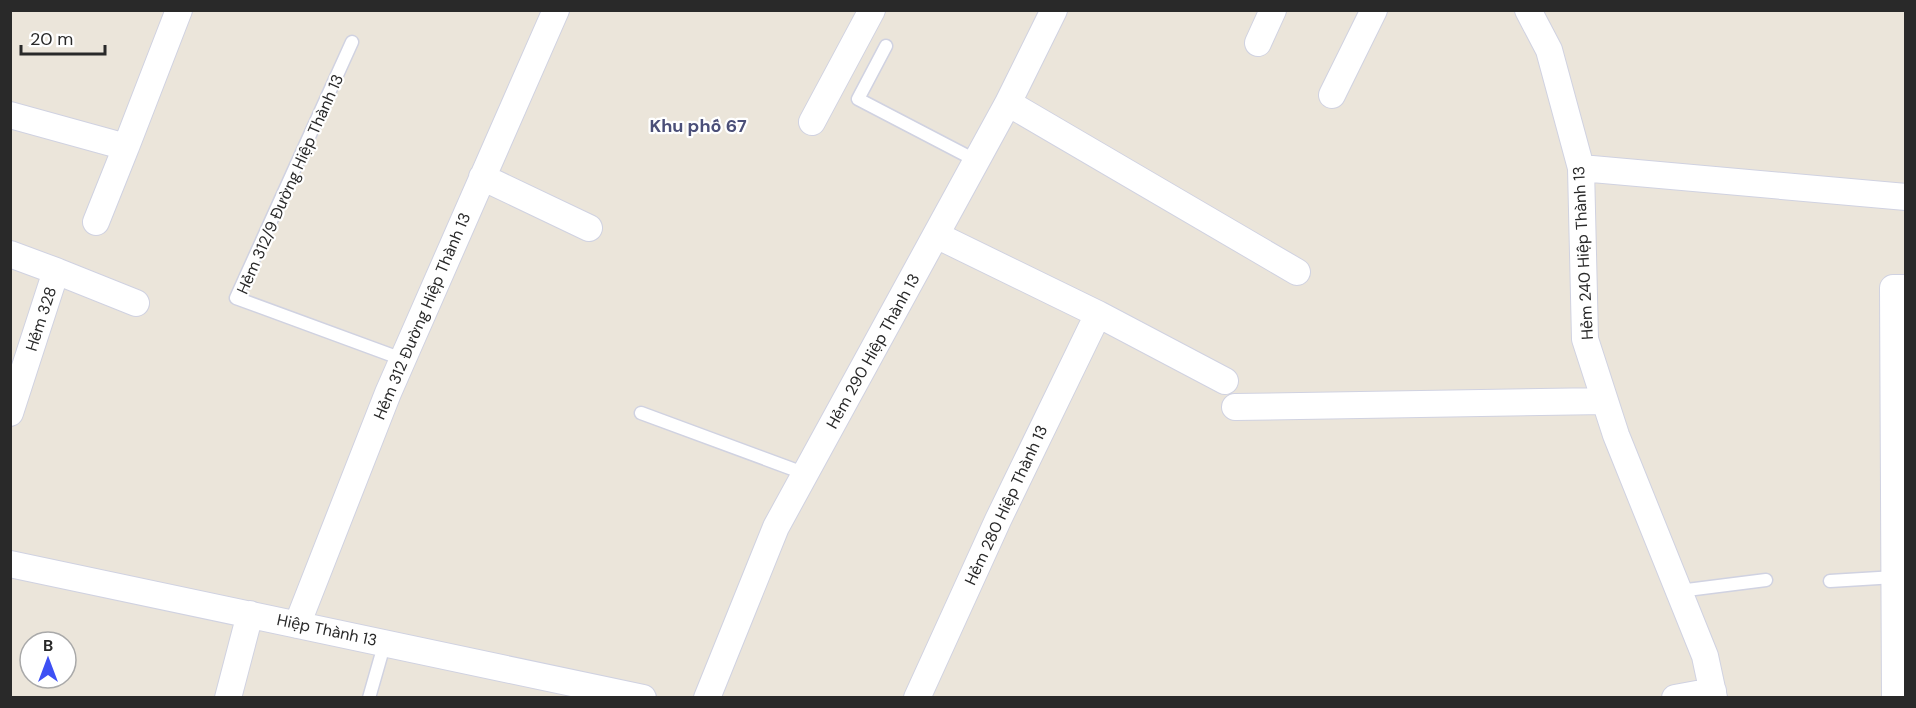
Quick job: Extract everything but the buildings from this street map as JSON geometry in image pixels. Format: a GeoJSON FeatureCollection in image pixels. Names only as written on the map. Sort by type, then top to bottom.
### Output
{"type":"FeatureCollection","features":[{"type":"Feature","properties":{"kind":"street"},"geometry":{"type":"LineString","coordinates":[[96,222],[179,10]]}},
{"type":"Feature","properties":{"kind":"street","name":"Hẻm 312 Đường Hiệp Thành 13"},"geometry":{"type":"LineString","coordinates":[[297,624],[402,359],[556,10]]}},
{"type":"Feature","properties":{"kind":"street"},"geometry":{"type":"LineString","coordinates":[[812,122],[872,10]]}},
{"type":"Feature","properties":{"kind":"street","name":"Hẻm 290 Hiệp Thành 13"},"geometry":{"type":"LineString","coordinates":[[706,698],[776,527],[1008,103],[1054,10]]}},
{"type":"Feature","properties":{"kind":"street"},"geometry":{"type":"LineString","coordinates":[[1258,43],[1273,10]]}},
{"type":"Feature","properties":{"kind":"street"},"geometry":{"type":"LineString","coordinates":[[1332,95],[1374,10]]}},
{"type":"Feature","properties":{"kind":"street","name":"Hẻm 240 Hiệp Thành 13"},"geometry":{"type":"LineString","coordinates":[[1528,10],[1549,50],[1581,168],[1585,339],[1616,435],[1705,656],[1713,694]]}},
{"type":"Feature","properties":{"kind":"street"},"geometry":{"type":"LineString","coordinates":[[1008,103],[1297,272]]}},
{"type":"Feature","properties":{"kind":"street"},"geometry":{"type":"LineString","coordinates":[[10,115],[126,147]]}},
{"type":"Feature","properties":{"kind":"street"},"geometry":{"type":"LineString","coordinates":[[1581,168],[1905,197]]}},
{"type":"Feature","properties":{"kind":"street"},"geometry":{"type":"LineString","coordinates":[[483,177],[589,228]]}},
{"type":"Feature","properties":{"kind":"street"},"geometry":{"type":"LineString","coordinates":[[936,235],[1098,314],[1225,381]]}},
{"type":"Feature","properties":{"kind":"street"},"geometry":{"type":"LineString","coordinates":[[10,254],[56,271]]}},
{"type":"Feature","properties":{"kind":"street","name":"Hẻm 328"},"geometry":{"type":"LineString","coordinates":[[10,413],[56,271],[136,303]]}},
{"type":"Feature","properties":{"kind":"street"},"geometry":{"type":"LineString","coordinates":[[1899,288],[1900,525],[1895,577],[1899,691]]}},
{"type":"Feature","properties":{"kind":"street","name":"Hẻm 280 Hiệp Thành 13"},"geometry":{"type":"LineString","coordinates":[[917,698],[998,520],[1098,314]]}},
{"type":"Feature","properties":{"kind":"street"},"geometry":{"type":"LineString","coordinates":[[1235,407],[1605,401]]}},
{"type":"Feature","properties":{"kind":"street","name":"Hiệp Thành 13"},"geometry":{"type":"LineString","coordinates":[[10,564],[643,698]]}},
{"type":"Feature","properties":{"kind":"street"},"geometry":{"type":"LineString","coordinates":[[228,698],[250,614]]}},
{"type":"Feature","properties":{"kind":"street"},"geometry":{"type":"LineString","coordinates":[[1675,698],[1713,694]]}},
{"type":"Feature","properties":{"kind":"lane","name":"Hẻm 312/9 Đường Hiệp Thành 13"},"geometry":{"type":"LineString","coordinates":[[352,42],[236,298],[402,359]]}},
{"type":"Feature","properties":{"kind":"lane"},"geometry":{"type":"LineString","coordinates":[[886,46],[858,99],[976,161]]}},
{"type":"Feature","properties":{"kind":"lane"},"geometry":{"type":"LineString","coordinates":[[641,413],[806,474]]}},
{"type":"Feature","properties":{"kind":"lane"},"geometry":{"type":"LineString","coordinates":[[1830,581],[1895,577]]}},
{"type":"Feature","properties":{"kind":"lane"},"geometry":{"type":"LineString","coordinates":[[1679,591],[1766,580]]}},
{"type":"Feature","properties":{"kind":"lane"},"geometry":{"type":"LineString","coordinates":[[369,698],[385,642]]}},
{"type":"Feature","properties":{"kind":"district","name":"Khu phố 67"},"geometry":{"type":"Point","coordinates":[698,126]}}]}
